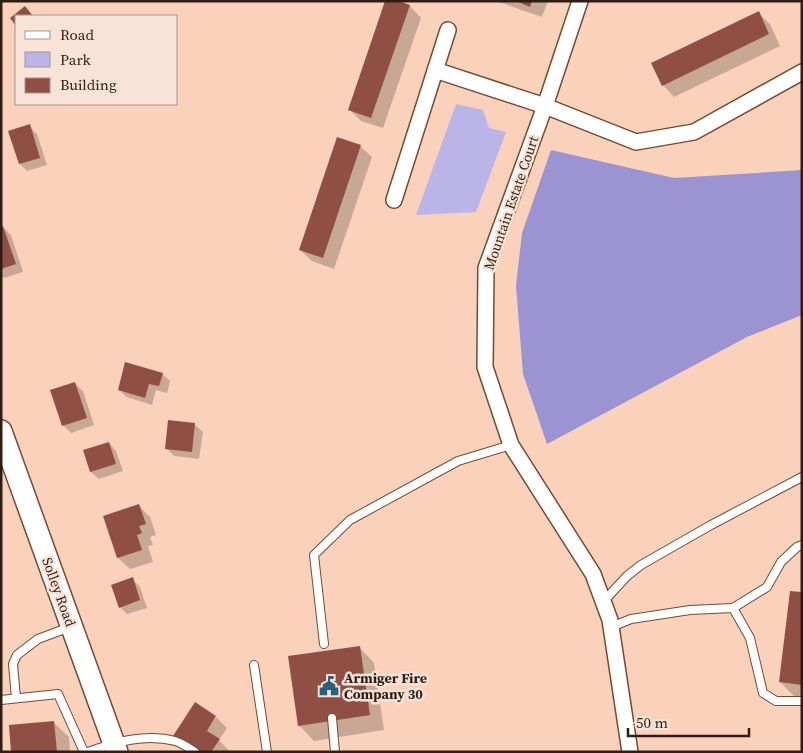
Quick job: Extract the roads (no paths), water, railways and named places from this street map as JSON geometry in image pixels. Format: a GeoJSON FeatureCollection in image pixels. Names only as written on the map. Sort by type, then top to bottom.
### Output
{"type":"FeatureCollection","features":[{"type":"Feature","properties":{"kind":"main road","name":"Solley Road"},"geometry":{"type":"LineString","coordinates":[[1,432],[116,747]]}},
{"type":"Feature","properties":{"kind":"street","name":"Mountain Estate Court"},"geometry":{"type":"LineString","coordinates":[[580,1],[545,106],[486,268],[485,367],[511,445],[593,574],[610,624],[630,752]]}},
{"type":"Feature","properties":{"kind":"street"},"geometry":{"type":"LineString","coordinates":[[394,200],[448,30]]}},
{"type":"Feature","properties":{"kind":"street"},"geometry":{"type":"LineString","coordinates":[[435,70],[545,106],[636,142],[694,132],[802,72]]}},
{"type":"Feature","properties":{"kind":"lane"},"geometry":{"type":"LineString","coordinates":[[324,644],[314,555],[350,520],[458,461],[511,445]]}},
{"type":"Feature","properties":{"kind":"lane"},"geometry":{"type":"LineString","coordinates":[[603,602],[627,576],[641,565],[711,525],[802,477]]}},
{"type":"Feature","properties":{"kind":"lane"},"geometry":{"type":"LineString","coordinates":[[610,624],[690,610],[733,608],[767,587],[781,562],[797,547],[802,545]]}},
{"type":"Feature","properties":{"kind":"lane"},"geometry":{"type":"LineString","coordinates":[[733,608],[750,638],[763,693],[776,701],[802,701]]}},
{"type":"Feature","properties":{"kind":"lane"},"geometry":{"type":"LineString","coordinates":[[16,698],[13,664],[17,655],[38,639],[72,627]]}},
{"type":"Feature","properties":{"kind":"lane"},"geometry":{"type":"LineString","coordinates":[[254,665],[267,752]]}},
{"type":"Feature","properties":{"kind":"lane"},"geometry":{"type":"LineString","coordinates":[[1,700],[58,694],[86,752],[116,747],[152,737],[176,741],[195,752]]}},
{"type":"Feature","properties":{"kind":"lane"},"geometry":{"type":"LineString","coordinates":[[332,718],[335,752]]}},
{"type":"Feature","properties":{"kind":"place","name":"Armiger Fire Company 30"},"geometry":{"type":"Point","coordinates":[329,686]}}]}
